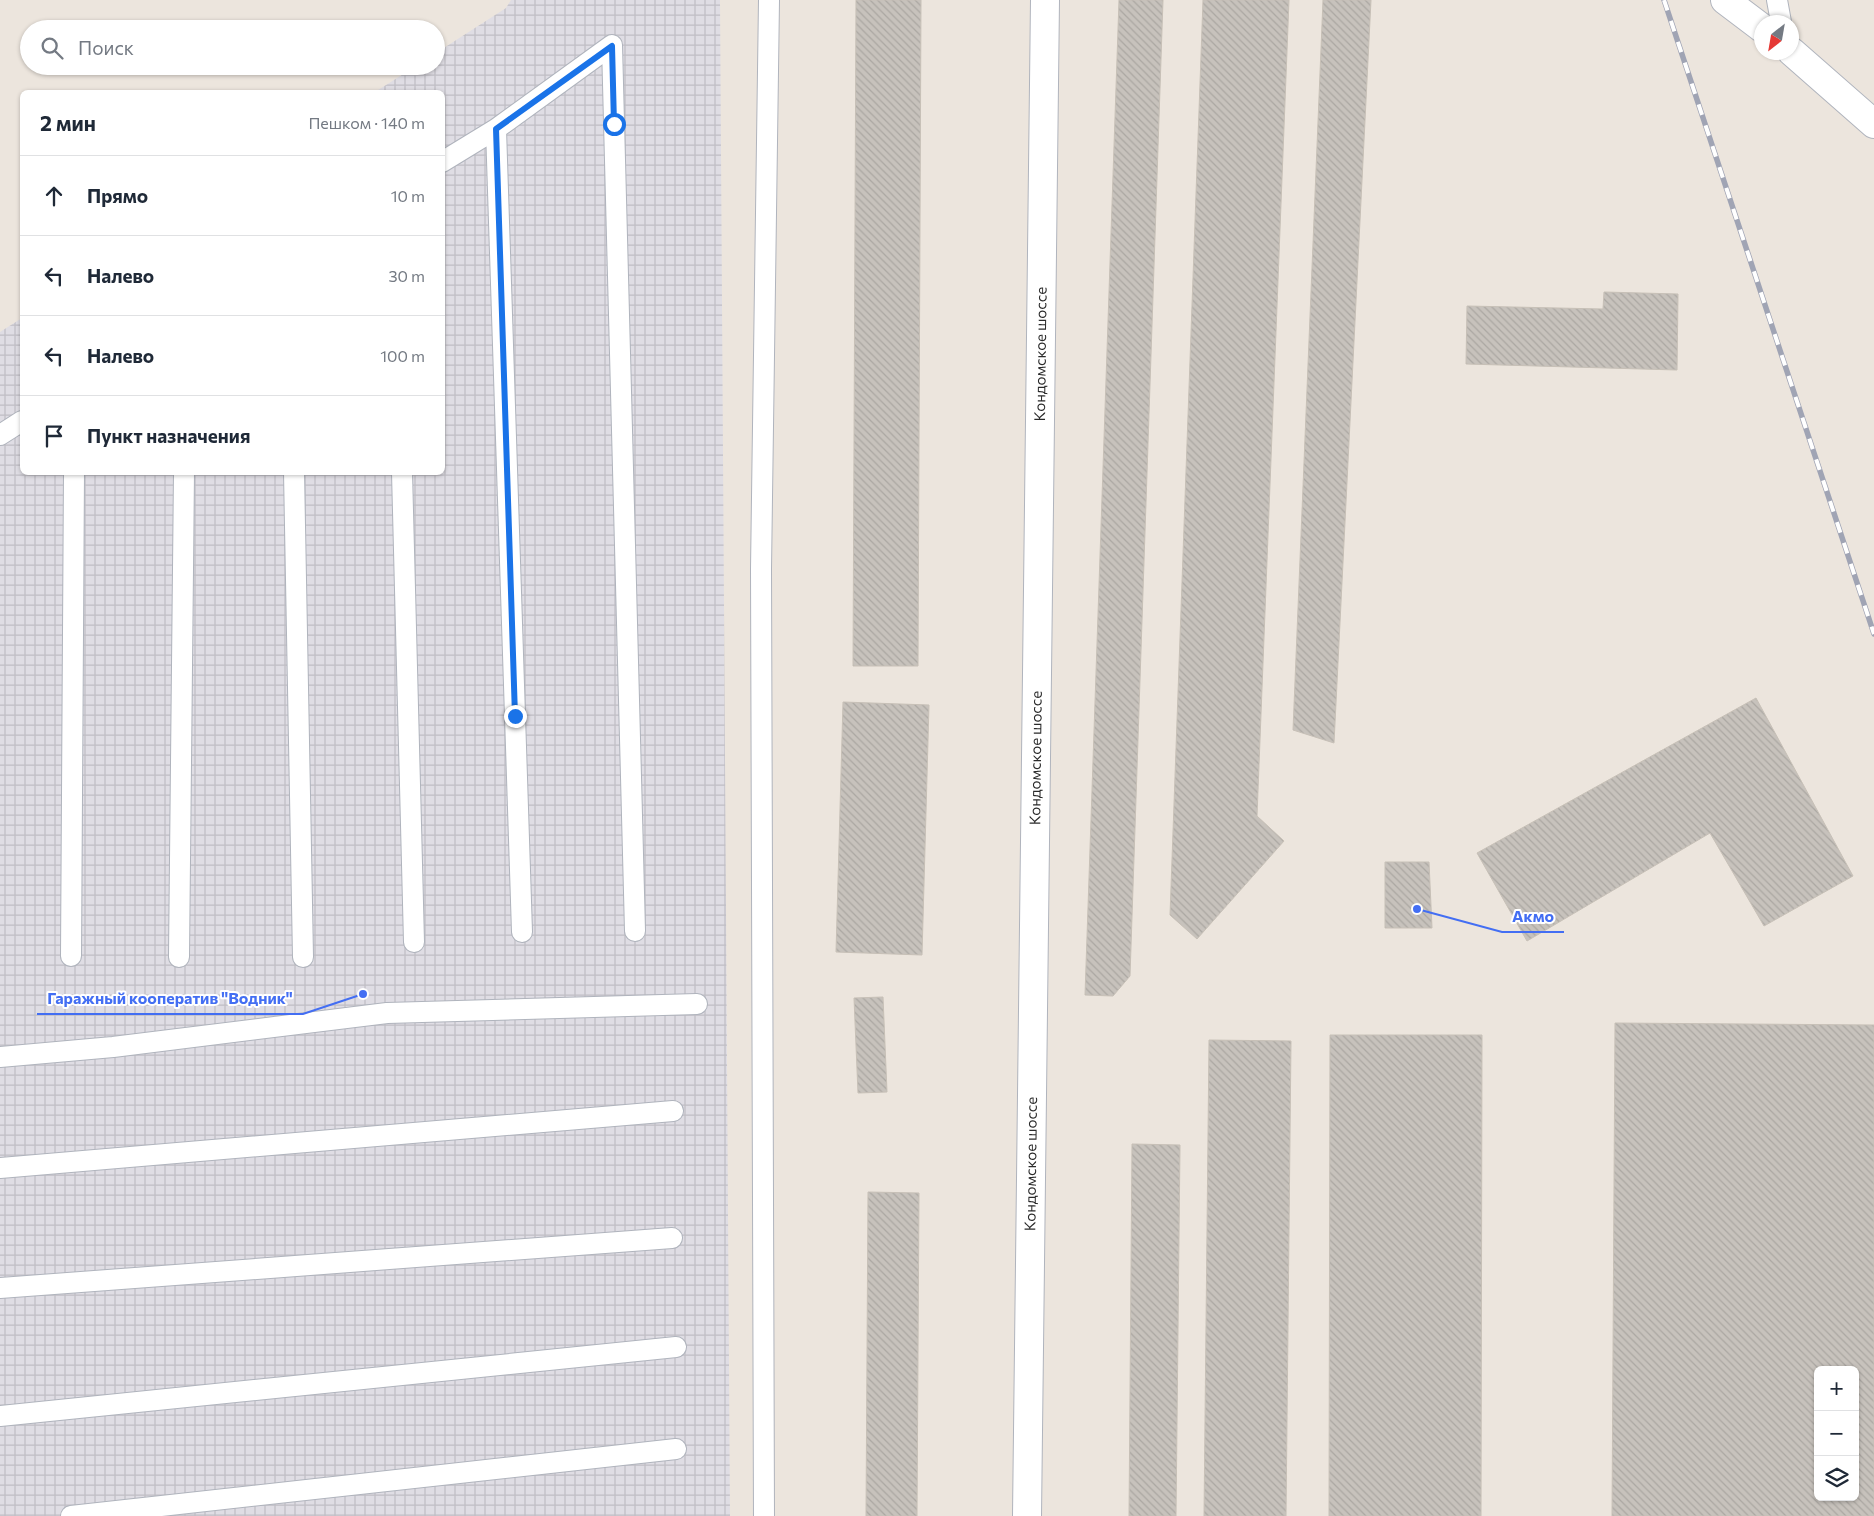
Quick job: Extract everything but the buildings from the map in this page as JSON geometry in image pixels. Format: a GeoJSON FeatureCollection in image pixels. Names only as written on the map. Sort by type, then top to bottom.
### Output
{"type":"FeatureCollection","features":[{"type":"Feature","properties":{"kind":"street","name":"Кондомское шоссе"},"geometry":{"type":"LineString","coordinates":[[1027,1516],[1045,0]]}},
{"type":"Feature","properties":{"kind":"street"},"geometry":{"type":"LineString","coordinates":[[1725,0],[1754,22]]}},
{"type":"Feature","properties":{"kind":"street"},"geometry":{"type":"LineString","coordinates":[[1799,58],[1874,124]]}},
{"type":"Feature","properties":{"kind":"lane"},"geometry":{"type":"LineString","coordinates":[[764,1516],[761,569],[769,0]]}},
{"type":"Feature","properties":{"kind":"lane"},"geometry":{"type":"LineString","coordinates":[[1776,0],[1779,15]]}},
{"type":"Feature","properties":{"kind":"lane"},"geometry":{"type":"LineString","coordinates":[[445,160],[496,129],[612,46],[635,931]]}},
{"type":"Feature","properties":{"kind":"lane"},"geometry":{"type":"LineString","coordinates":[[496,129],[522,932]]}},
{"type":"Feature","properties":{"kind":"lane"},"geometry":{"type":"LineString","coordinates":[[0,435],[20,422]]}},
{"type":"Feature","properties":{"kind":"lane"},"geometry":{"type":"LineString","coordinates":[[71,956],[74,475]]}},
{"type":"Feature","properties":{"kind":"lane"},"geometry":{"type":"LineString","coordinates":[[179,957],[184,475]]}},
{"type":"Feature","properties":{"kind":"lane"},"geometry":{"type":"LineString","coordinates":[[294,475],[303,957]]}},
{"type":"Feature","properties":{"kind":"lane"},"geometry":{"type":"LineString","coordinates":[[402,475],[414,942]]}},
{"type":"Feature","properties":{"kind":"lane"},"geometry":{"type":"LineString","coordinates":[[0,1057],[113,1047],[387,1013],[697,1004]]}},
{"type":"Feature","properties":{"kind":"lane"},"geometry":{"type":"LineString","coordinates":[[0,1168],[673,1112]]}},
{"type":"Feature","properties":{"kind":"lane"},"geometry":{"type":"LineString","coordinates":[[0,1288],[672,1238]]}},
{"type":"Feature","properties":{"kind":"lane"},"geometry":{"type":"LineString","coordinates":[[0,1416],[676,1347]]}},
{"type":"Feature","properties":{"kind":"lane"},"geometry":{"type":"LineString","coordinates":[[71,1516],[676,1450]]}},
{"type":"Feature","properties":{"kind":"shaded area"},"geometry":{"type":"Polygon","coordinates":[[[511,0],[720,0],[730,1516],[0,1516],[0,332],[20,319],[20,475],[445,475],[445,90],[378,90],[402,75],[445,75],[445,47],[506,8],[511,0]]]}},
{"type":"Feature","properties":{"kind":"railway"},"geometry":{"type":"LineString","coordinates":[[1664,0],[1874,634]]}},
{"type":"Feature","properties":{"kind":"place","name":"Акмо"},"geometry":{"type":"Point","coordinates":[1417,909]}},
{"type":"Feature","properties":{"kind":"place","name":"Гаражный кооператив \"Водник\""},"geometry":{"type":"Point","coordinates":[363,994]}},
{"type":"Feature","properties":{"kind":"route"},"geometry":{"type":"LineString","coordinates":[[515,716],[496,129],[612,46],[614,124]]}}]}
